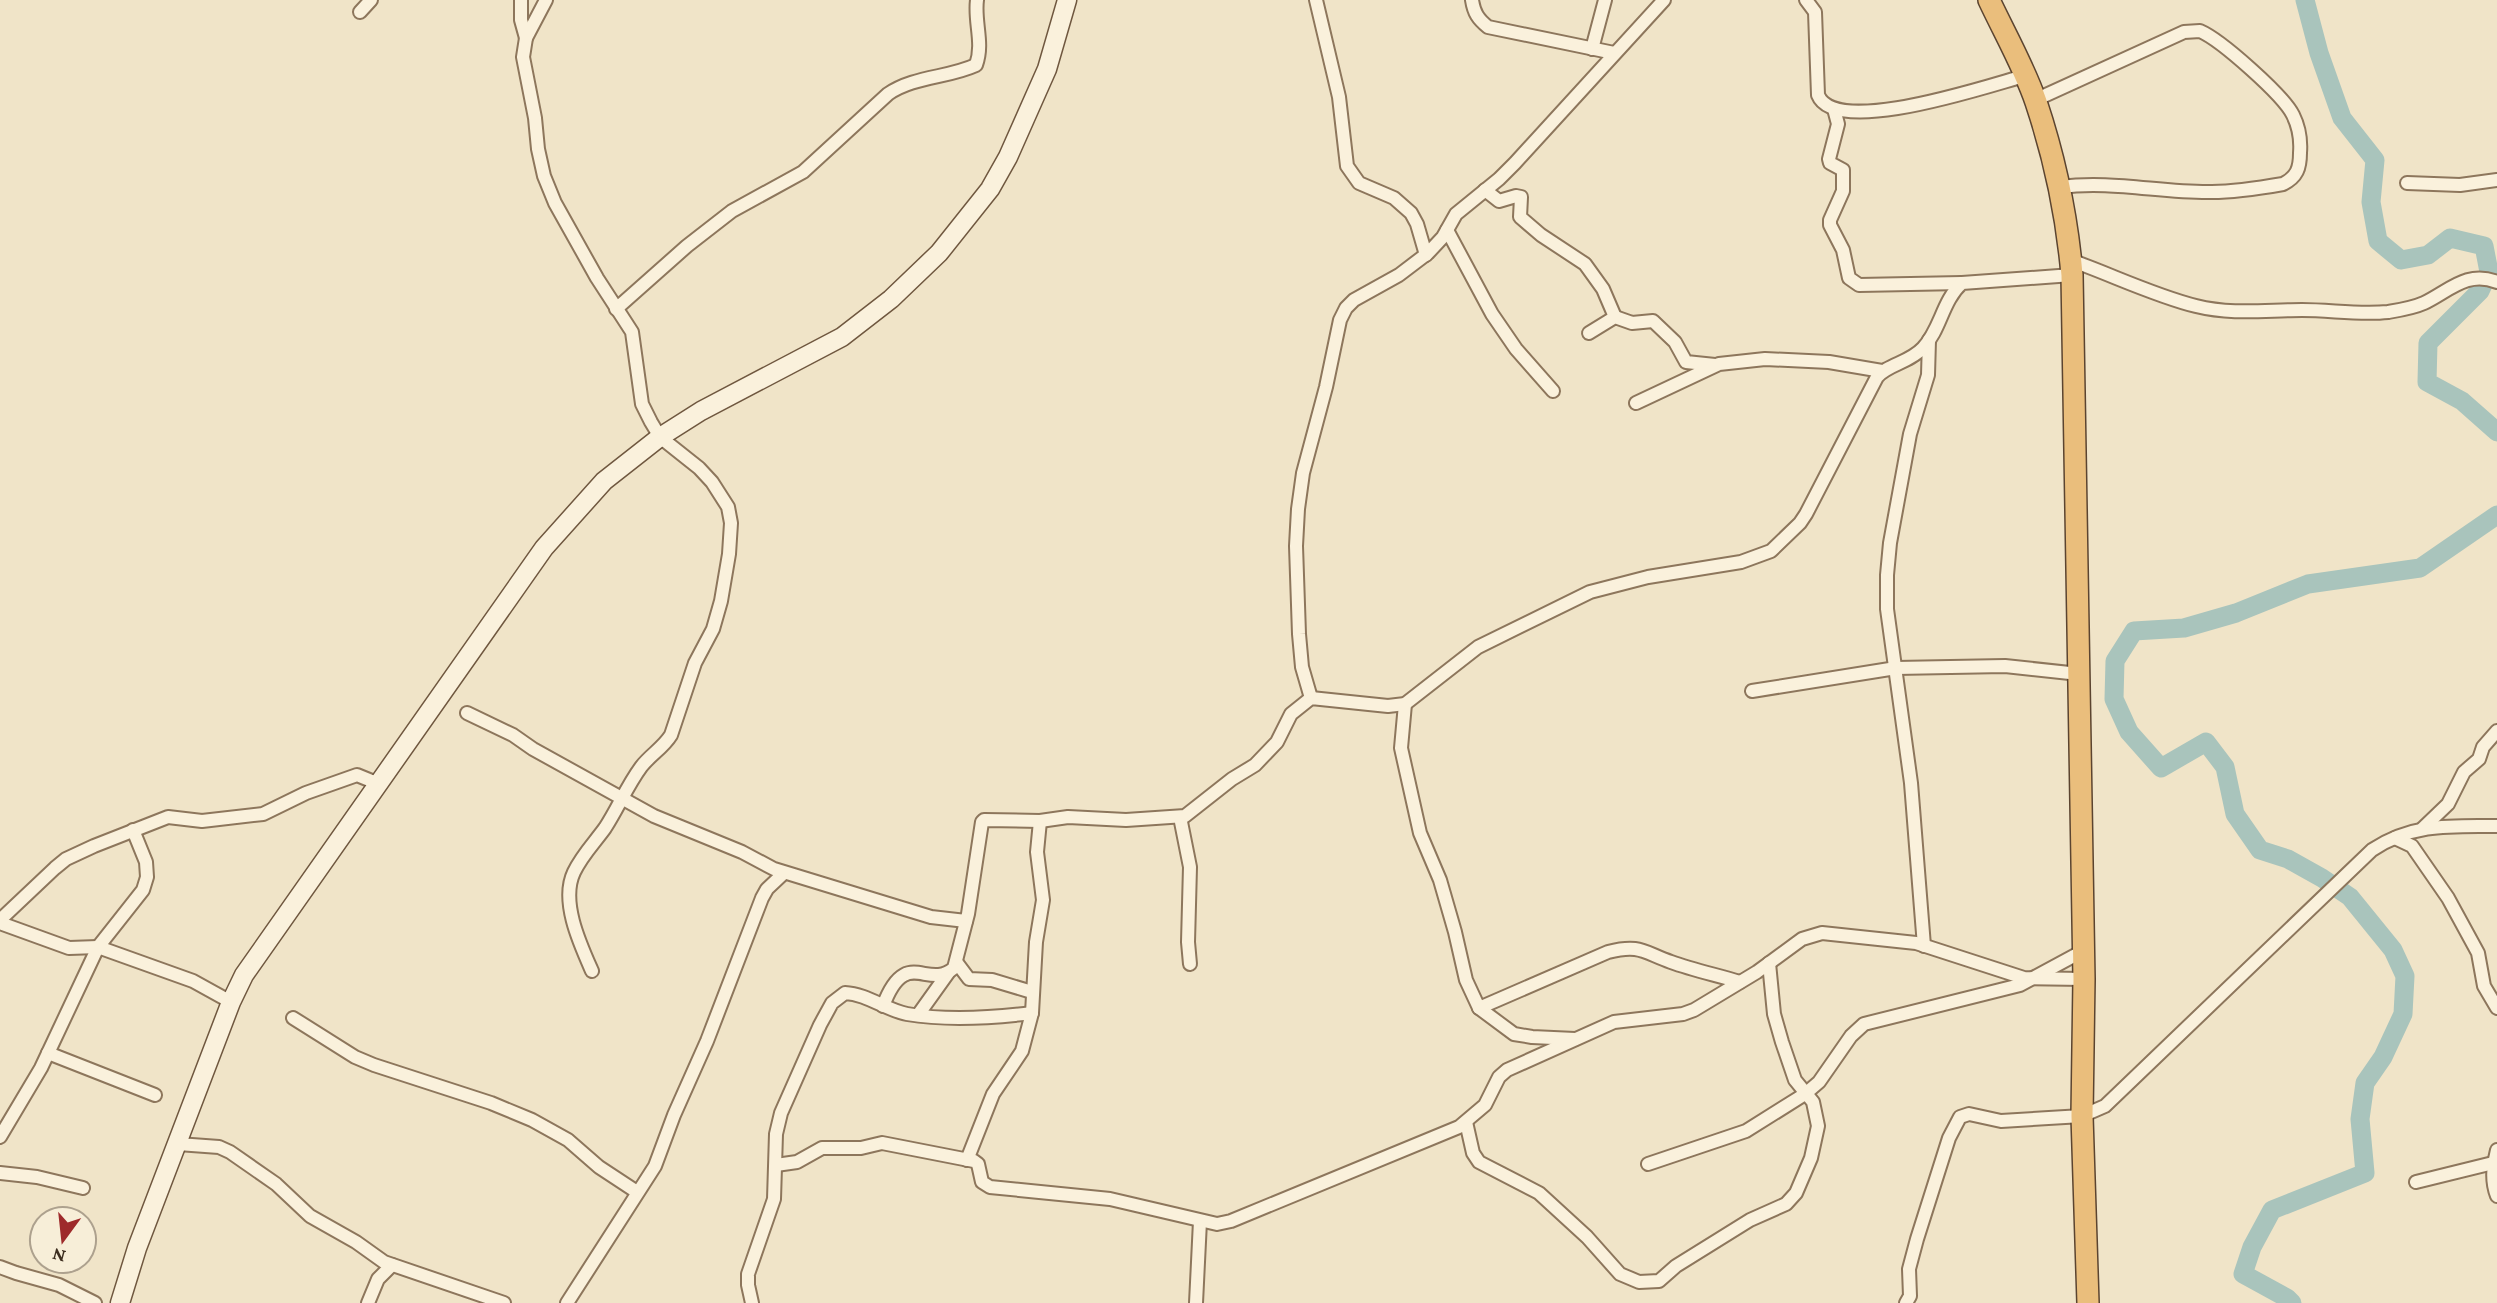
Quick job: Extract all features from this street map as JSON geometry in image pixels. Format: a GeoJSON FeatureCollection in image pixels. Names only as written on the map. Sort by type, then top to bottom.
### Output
{"type":"FeatureCollection","features":[{"type":"Feature","properties":{"kind":"highway"},"geometry":{"type":"LineString","coordinates":[[1989,0],[2035,100],[2060,187],[2071,267],[2084,979],[2082,1115],[2088,1303]]}},
{"type":"Feature","properties":{"kind":"main road"},"geometry":{"type":"LineString","coordinates":[[120,1303],[137,1248],[231,1002],[244,975],[544,548],[604,481],[660,436],[714,403],[842,337],[891,299],[939,253],[990,189],[1008,157],[1047,69],[1067,0]]}},
{"type":"Feature","properties":{"kind":"street"},"geometry":{"type":"LineString","coordinates":[[360,12],[371,0]]}},
{"type":"Feature","properties":{"kind":"street"},"geometry":{"type":"LineString","coordinates":[[521,0],[521,20],[526,38],[524,71],[544,176],[555,203],[632,332],[642,404],[660,436],[712,482],[728,507],[731,523],[721,601],[713,629],[695,663],[671,735],[667,743],[645,762],[573,873],[570,883],[573,921],[592,971]]}},
{"type":"Feature","properties":{"kind":"street"},"geometry":{"type":"LineString","coordinates":[[526,38],[546,0]]}},
{"type":"Feature","properties":{"kind":"street"},"geometry":{"type":"LineString","coordinates":[[616,309],[675,256],[732,211],[803,172],[895,89],[976,65],[981,38],[977,0]]}},
{"type":"Feature","properties":{"kind":"street"},"geometry":{"type":"LineString","coordinates":[[1316,0],[1339,97],[1347,166],[1359,183],[1394,198],[1411,212],[1426,255]]}},
{"type":"Feature","properties":{"kind":"street"},"geometry":{"type":"LineString","coordinates":[[1472,0],[1479,20],[1489,26],[1614,54]]}},
{"type":"Feature","properties":{"kind":"street"},"geometry":{"type":"LineString","coordinates":[[1592,49],[1605,0]]}},
{"type":"Feature","properties":{"kind":"street"},"geometry":{"type":"LineString","coordinates":[[1311,698],[1301,667],[1296,546],[1298,509],[1305,463],[1326,387],[1340,320],[1346,308],[1354,300],[1399,275],[1426,255],[1447,230],[1456,214],[1515,163],[1664,0]]}},
{"type":"Feature","properties":{"kind":"street"},"geometry":{"type":"LineString","coordinates":[[1806,0],[1815,12],[1818,95],[1821,101],[1834,109],[1867,111],[1912,105],[2024,76]]}},
{"type":"Feature","properties":{"kind":"street"},"geometry":{"type":"LineString","coordinates":[[2035,100],[2184,32],[2200,31],[2239,60],[2283,100],[2298,128],[2300,165],[2291,180],[2283,184],[2213,192],[2085,183],[2060,187]]}},
{"type":"Feature","properties":{"kind":"street"},"geometry":{"type":"LineString","coordinates":[[1834,109],[1838,124],[1829,159],[1830,163],[1843,170],[1843,191],[1830,225],[1843,250],[1849,278],[1859,285],[1962,283],[2071,267],[2185,303],[2235,312],[2302,310],[2377,313],[2422,304],[2460,281],[2489,279]]}},
{"type":"Feature","properties":{"kind":"street"},"geometry":{"type":"LineString","coordinates":[[2407,183],[2460,185],[2497,180]]}},
{"type":"Feature","properties":{"kind":"street"},"geometry":{"type":"LineString","coordinates":[[1485,190],[1499,201],[1521,197],[1520,217],[1541,235],[1585,264],[1603,289],[1615,317],[1632,323],[1655,322],[1675,342],[1686,362],[1715,365],[1765,359],[1829,362],[1882,371],[1908,361],[1929,339],[1945,304],[1962,283]]}},
{"type":"Feature","properties":{"kind":"street"},"geometry":{"type":"LineString","coordinates":[[1447,230],[1492,314],[1516,349],[1553,391]]}},
{"type":"Feature","properties":{"kind":"street"},"geometry":{"type":"LineString","coordinates":[[1589,332],[1615,317]]}},
{"type":"Feature","properties":{"kind":"street"},"geometry":{"type":"LineString","coordinates":[[1924,946],[1911,783],[1887,608],[1890,543],[1910,434],[1928,375],[1929,339]]}},
{"type":"Feature","properties":{"kind":"street"},"geometry":{"type":"LineString","coordinates":[[1636,402],[1715,365]]}},
{"type":"Feature","properties":{"kind":"street"},"geometry":{"type":"LineString","coordinates":[[918,1015],[952,968],[966,921],[982,822],[1040,821],[1068,817],[1126,820],[1180,817],[1255,765],[1277,742],[1292,714],[1311,698],[1388,706],[1405,704],[1478,647],[1590,592],[1648,577],[1741,562],[1771,551],[1807,514],[1849,429],[1882,371]]}},
{"type":"Feature","properties":{"kind":"street"},"geometry":{"type":"LineString","coordinates":[[1752,691],[1896,668],[2005,666],[2079,674]]}},
{"type":"Feature","properties":{"kind":"street"},"geometry":{"type":"LineString","coordinates":[[1405,704],[1401,748],[1420,833],[1440,880],[1466,980],[1479,1008],[1514,1034],[1532,1038],[1580,1039]]}},
{"type":"Feature","properties":{"kind":"street"},"geometry":{"type":"LineString","coordinates":[[467,713],[513,735],[533,749],[654,816],[742,852],[784,873],[944,920],[966,921]]}},
{"type":"Feature","properties":{"kind":"street"},"geometry":{"type":"LineString","coordinates":[[2422,828],[2448,804],[2464,772],[2479,758],[2483,747],[2497,731]]}},
{"type":"Feature","properties":{"kind":"street"},"geometry":{"type":"LineString","coordinates":[[231,1002],[193,981],[98,947],[69,948],[0,922],[20,899],[66,859],[168,817],[202,821],[263,814],[306,793],[357,775],[379,784]]}},
{"type":"Feature","properties":{"kind":"street"},"geometry":{"type":"LineString","coordinates":[[1180,817],[1189,867],[1190,964]]}},
{"type":"Feature","properties":{"kind":"street"},"geometry":{"type":"LineString","coordinates":[[967,1160],[993,1094],[1022,1051],[1032,1013],[1036,942],[1043,900],[1037,852],[1040,821]]}},
{"type":"Feature","properties":{"kind":"street"},"geometry":{"type":"LineString","coordinates":[[1906,1303],[1910,1296],[1909,1269],[1917,1239],[1949,1138],[1960,1117],[1969,1114],[2001,1121],[2082,1115],[2105,1106],[2372,850],[2422,828],[2497,827]]}},
{"type":"Feature","properties":{"kind":"street"},"geometry":{"type":"LineString","coordinates":[[0,1137],[48,1053],[98,947],[143,890],[147,877],[146,862],[133,830]]}},
{"type":"Feature","properties":{"kind":"street"},"geometry":{"type":"LineString","coordinates":[[2395,838],[2412,846],[2455,908],[2478,953],[2484,986],[2497,1008]]}},
{"type":"Feature","properties":{"kind":"street"},"geometry":{"type":"LineString","coordinates":[[567,1303],[651,1173],[708,1041],[762,898],[784,873]]}},
{"type":"Feature","properties":{"kind":"street"},"geometry":{"type":"LineString","coordinates":[[0,907],[20,899]]}},
{"type":"Feature","properties":{"kind":"street"},"geometry":{"type":"LineString","coordinates":[[776,1165],[797,1161],[822,1148],[869,1147],[882,1143],[978,1164],[982,1182],[990,1187],[1132,1203],[1217,1224],[1460,1127],[1485,1105],[1502,1074],[1614,1022],[1683,1014],[1740,982],[1802,939],[1822,933],[1924,946],[2034,979],[2084,979]]}},
{"type":"Feature","properties":{"kind":"street"},"geometry":{"type":"LineString","coordinates":[[1479,1008],[1608,952],[1621,949],[1643,949],[1671,962],[1740,982]]}},
{"type":"Feature","properties":{"kind":"street"},"geometry":{"type":"LineString","coordinates":[[1648,1164],[1746,1131],[1805,1094],[1819,1082],[1851,1036],[1864,1024],[2020,985],[2083,951]]}},
{"type":"Feature","properties":{"kind":"street"},"geometry":{"type":"LineString","coordinates":[[1466,1122],[1473,1153],[1479,1162],[1539,1193],[1587,1237],[1620,1274],[1639,1282],[1654,1282],[1750,1220],[1776,1210],[1792,1199],[1811,1158],[1816,1140],[1815,1111],[1813,1102],[1795,1080],[1789,1065],[1774,1014],[1769,963]]}},
{"type":"Feature","properties":{"kind":"street"},"geometry":{"type":"LineString","coordinates":[[883,1006],[892,983],[902,975],[952,968],[969,979],[992,980],[1032,992]]}},
{"type":"Feature","properties":{"kind":"street"},"geometry":{"type":"LineString","coordinates":[[752,1303],[748,1274],[774,1199],[776,1134],[781,1113],[832,1003],[839,995],[851,993],[883,1006],[918,1015],[991,1017],[1032,1013]]}},
{"type":"Feature","properties":{"kind":"street"},"geometry":{"type":"LineString","coordinates":[[293,1018],[355,1057],[491,1103],[531,1120],[568,1140],[599,1167],[637,1192]]}},
{"type":"Feature","properties":{"kind":"street"},"geometry":{"type":"LineString","coordinates":[[48,1053],[155,1095]]}},
{"type":"Feature","properties":{"kind":"street"},"geometry":{"type":"LineString","coordinates":[[178,1144],[219,1147],[230,1152],[276,1184],[310,1216],[392,1265],[504,1303]]}},
{"type":"Feature","properties":{"kind":"street"},"geometry":{"type":"LineString","coordinates":[[2416,1182],[2496,1158],[2493,1185],[2497,1196]]}},
{"type":"Feature","properties":{"kind":"street"},"geometry":{"type":"LineString","coordinates":[[0,1174],[37,1177],[83,1188]]}},
{"type":"Feature","properties":{"kind":"street"},"geometry":{"type":"LineString","coordinates":[[1196,1303],[1200,1221]]}},
{"type":"Feature","properties":{"kind":"street"},"geometry":{"type":"LineString","coordinates":[[368,1303],[378,1279],[392,1265]]}},
{"type":"Feature","properties":{"kind":"street"},"geometry":{"type":"LineString","coordinates":[[0,1267],[59,1285],[95,1303]]}},
{"type":"Feature","properties":{"kind":"waterway"},"geometry":{"type":"LineString","coordinates":[[2305,0],[2319,53],[2342,118],[2375,160],[2371,202],[2378,241],[2401,260],[2428,255],[2450,238],[2484,246],[2489,272],[2480,291],[2428,343],[2427,382],[2462,401],[2497,432]]}},
{"type":"Feature","properties":{"kind":"waterway"},"geometry":{"type":"LineString","coordinates":[[2292,1303],[2243,1274],[2252,1247],[2272,1210],[2365,1173],[2360,1119],[2365,1083],[2383,1057],[2403,1014],[2405,976],[2393,950],[2350,897],[2288,859],[2260,850],[2235,814],[2225,767],[2206,742],[2161,768],[2129,732],[2114,699],[2115,661],[2134,631],[2184,628],[2236,613],[2308,584],[2420,568],[2497,515]]}}]}
